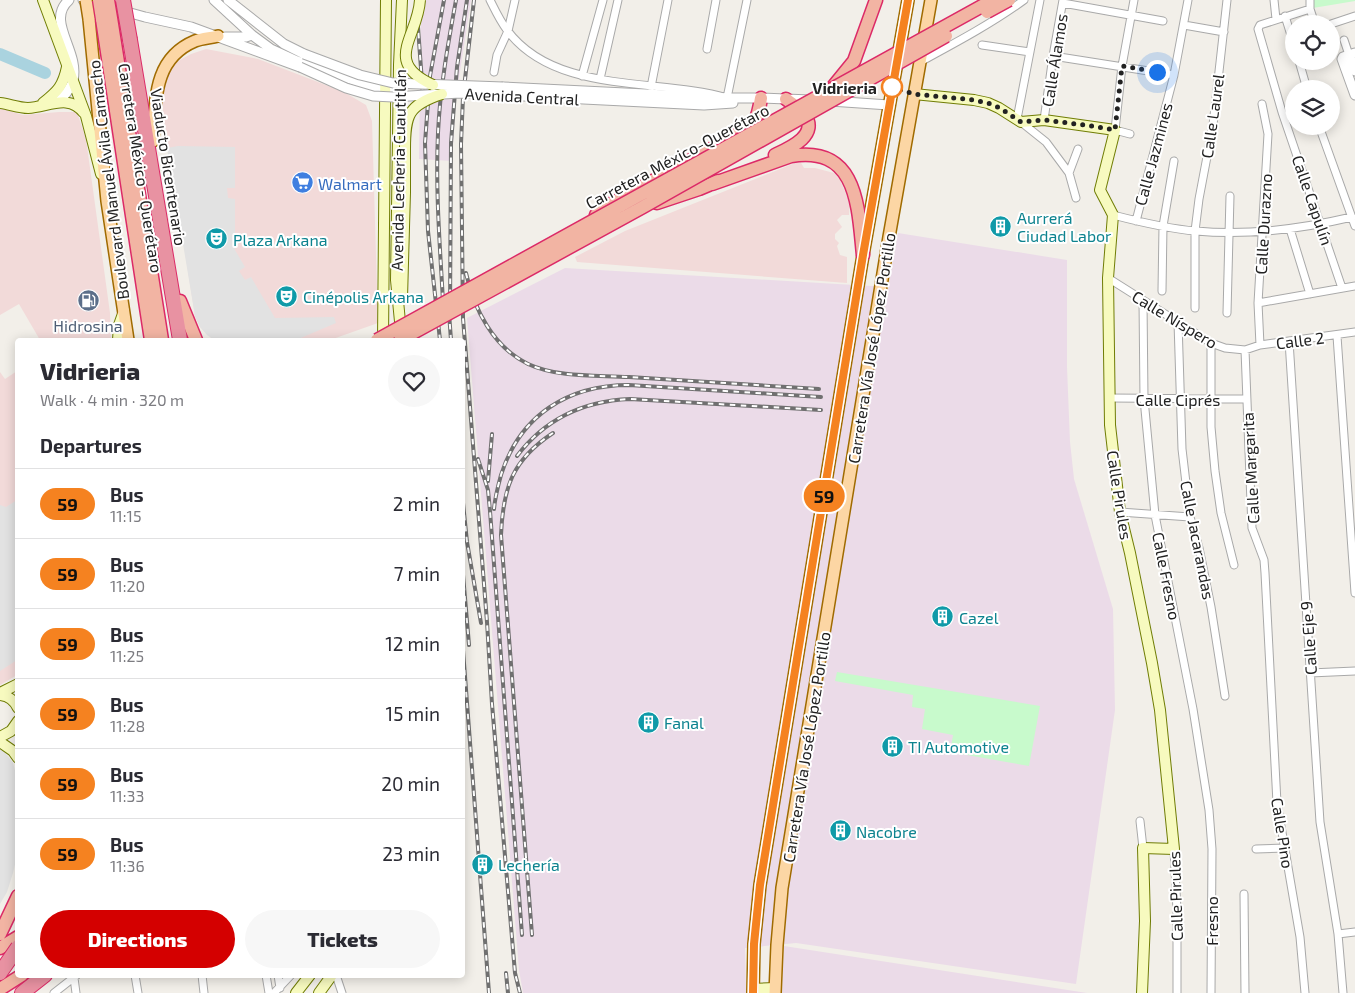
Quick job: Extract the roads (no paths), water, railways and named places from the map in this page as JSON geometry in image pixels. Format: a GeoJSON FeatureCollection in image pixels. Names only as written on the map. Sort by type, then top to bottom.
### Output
{"type":"FeatureCollection","features":[{"type":"Feature","properties":{"kind":"highway","name":"Carretera México - Querétaro"},"geometry":{"type":"LineString","coordinates":[[99,0],[151,338]]}},
{"type":"Feature","properties":{"kind":"highway","name":"Carretera México - Querétaro"},"geometry":{"type":"LineString","coordinates":[[108,0],[101,19],[162,338]]}},
{"type":"Feature","properties":{"kind":"highway","name":"Viaducto Bicentenario"},"geometry":{"type":"LineString","coordinates":[[123,0],[180,338]]}},
{"type":"Feature","properties":{"kind":"highway"},"geometry":{"type":"LineString","coordinates":[[828,92],[854,61],[876,0]]}},
{"type":"Feature","properties":{"kind":"highway","name":"Carretera México-Querétaro"},"geometry":{"type":"LineString","coordinates":[[381,338],[993,0]]}},
{"type":"Feature","properties":{"kind":"highway","name":"Carretera México-Querétaro"},"geometry":{"type":"LineString","coordinates":[[405,338],[827,105],[1009,0]]}},
{"type":"Feature","properties":{"kind":"highway"},"geometry":{"type":"LineString","coordinates":[[577,228],[609,205],[743,131],[757,120],[762,98]]}},
{"type":"Feature","properties":{"kind":"highway"},"geometry":{"type":"LineString","coordinates":[[712,184],[785,151],[803,139],[808,127],[806,116],[786,99]]}},
{"type":"Feature","properties":{"kind":"highway"},"geometry":{"type":"LineString","coordinates":[[643,207],[791,156],[816,155],[831,160],[845,173],[853,187],[857,203],[863,255]]}},
{"type":"Feature","properties":{"kind":"highway"},"geometry":{"type":"LineString","coordinates":[[180,301],[195,338]]}},
{"type":"Feature","properties":{"kind":"highway"},"geometry":{"type":"LineString","coordinates":[[0,934],[15,902]]}},
{"type":"Feature","properties":{"kind":"highway"},"geometry":{"type":"LineString","coordinates":[[0,948],[15,938]]}},
{"type":"Feature","properties":{"kind":"highway"},"geometry":{"type":"LineString","coordinates":[[0,972],[15,951]]}},
{"type":"Feature","properties":{"kind":"highway"},"geometry":{"type":"LineString","coordinates":[[0,972],[15,961]]}},
{"type":"Feature","properties":{"kind":"highway"},"geometry":{"type":"LineString","coordinates":[[0,990],[18,978]]}},
{"type":"Feature","properties":{"kind":"highway"},"geometry":{"type":"LineString","coordinates":[[22,993],[41,978]]}},
{"type":"Feature","properties":{"kind":"main road"},"geometry":{"type":"LineString","coordinates":[[43,0],[64,52],[67,67],[86,116],[107,201]]}},
{"type":"Feature","properties":{"kind":"main road","name":"Boulevard Manuel Ávila Camacho"},"geometry":{"type":"LineString","coordinates":[[84,0],[101,19],[107,201],[128,338]]}},
{"type":"Feature","properties":{"kind":"main road"},"geometry":{"type":"LineString","coordinates":[[129,0],[186,338]]}},
{"type":"Feature","properties":{"kind":"main road","name":"Avenida Lecheria Cuautitlán"},"geometry":{"type":"LineString","coordinates":[[383,338],[386,0]]}},
{"type":"Feature","properties":{"kind":"main road","name":"Avenida Lecheria Cuautitlán"},"geometry":{"type":"LineString","coordinates":[[401,338],[396,280],[402,0]]}},
{"type":"Feature","properties":{"kind":"main road"},"geometry":{"type":"LineString","coordinates":[[420,0],[418,15],[407,45],[406,56],[412,73],[433,85]]}},
{"type":"Feature","properties":{"kind":"main road","name":"Carretera Vía José López Portillo"},"geometry":{"type":"LineString","coordinates":[[753,991],[754,944],[760,885],[863,255],[908,0]]}},
{"type":"Feature","properties":{"kind":"main road","name":"Carretera Vía José López Portillo"},"geometry":{"type":"LineString","coordinates":[[775,990],[782,888],[931,0]]}},
{"type":"Feature","properties":{"kind":"main road"},"geometry":{"type":"LineString","coordinates":[[153,141],[159,78],[168,61],[182,48],[196,40],[218,36]]}},
{"type":"Feature","properties":{"kind":"main road"},"geometry":{"type":"LineString","coordinates":[[41,105],[60,89],[67,67]]}},
{"type":"Feature","properties":{"kind":"main road"},"geometry":{"type":"LineString","coordinates":[[401,321],[404,279],[405,129],[408,117],[421,102],[442,94]]}},
{"type":"Feature","properties":{"kind":"main road"},"geometry":{"type":"LineString","coordinates":[[914,94],[981,101],[1000,108],[1019,121],[1044,120],[1115,130],[1100,190],[1113,215]]}},
{"type":"Feature","properties":{"kind":"main road"},"geometry":{"type":"LineString","coordinates":[[0,103],[30,108],[58,102],[70,103],[86,116]]}},
{"type":"Feature","properties":{"kind":"main road","name":"Calle Pirules"},"geometry":{"type":"LineString","coordinates":[[1113,215],[1108,278],[1110,425],[1120,512],[1160,710],[1174,849]]}},
{"type":"Feature","properties":{"kind":"main road"},"geometry":{"type":"LineString","coordinates":[[118,338],[119,325],[124,311]]}},
{"type":"Feature","properties":{"kind":"main road"},"geometry":{"type":"LineString","coordinates":[[0,694],[15,686]]}},
{"type":"Feature","properties":{"kind":"main road"},"geometry":{"type":"LineString","coordinates":[[0,694],[6,696],[15,704]]}},
{"type":"Feature","properties":{"kind":"main road"},"geometry":{"type":"LineString","coordinates":[[0,736],[11,731],[15,725]]}},
{"type":"Feature","properties":{"kind":"main road"},"geometry":{"type":"LineString","coordinates":[[0,742],[15,754]]}},
{"type":"Feature","properties":{"kind":"main road"},"geometry":{"type":"LineString","coordinates":[[1142,993],[1145,921],[1143,848],[1174,849]]}},
{"type":"Feature","properties":{"kind":"main road"},"geometry":{"type":"LineString","coordinates":[[31,993],[51,978]]}},
{"type":"Feature","properties":{"kind":"main road"},"geometry":{"type":"LineString","coordinates":[[296,993],[308,978]]}},
{"type":"Feature","properties":{"kind":"main road"},"geometry":{"type":"LineString","coordinates":[[319,993],[332,978]]}},
{"type":"Feature","properties":{"kind":"main road"},"geometry":{"type":"LineString","coordinates":[[753,991],[775,990]]}},
{"type":"Feature","properties":{"kind":"street"},"geometry":{"type":"LineString","coordinates":[[58,102],[73,82],[73,58],[59,16],[61,8],[69,0]]}},
{"type":"Feature","properties":{"kind":"street"},"geometry":{"type":"LineString","coordinates":[[84,0],[145,17],[191,27],[218,36],[246,37],[252,35]]}},
{"type":"Feature","properties":{"kind":"street"},"geometry":{"type":"LineString","coordinates":[[214,0],[252,35],[271,49],[297,61],[385,91],[399,92]]}},
{"type":"Feature","properties":{"kind":"street","name":"Avenida Central"},"geometry":{"type":"LineString","coordinates":[[228,0],[284,44],[304,54],[377,80],[393,83],[704,105],[727,104],[748,98]]}},
{"type":"Feature","properties":{"kind":"street"},"geometry":{"type":"LineString","coordinates":[[490,0],[499,18],[520,44],[558,68],[582,76],[651,87],[708,93],[727,98],[747,0]]}},
{"type":"Feature","properties":{"kind":"street"},"geometry":{"type":"LineString","coordinates":[[494,72],[497,56],[508,31],[515,0]]}},
{"type":"Feature","properties":{"kind":"street"},"geometry":{"type":"LineString","coordinates":[[582,76],[603,0]]}},
{"type":"Feature","properties":{"kind":"street"},"geometry":{"type":"LineString","coordinates":[[600,79],[618,0]]}},
{"type":"Feature","properties":{"kind":"street"},"geometry":{"type":"LineString","coordinates":[[651,87],[668,0]]}},
{"type":"Feature","properties":{"kind":"street"},"geometry":{"type":"LineString","coordinates":[[708,49],[716,0]]}},
{"type":"Feature","properties":{"kind":"street"},"geometry":{"type":"LineString","coordinates":[[803,100],[823,87],[850,56],[870,0]]}},
{"type":"Feature","properties":{"kind":"street"},"geometry":{"type":"LineString","coordinates":[[924,35],[948,24],[986,0]]}},
{"type":"Feature","properties":{"kind":"street"},"geometry":{"type":"LineString","coordinates":[[920,62],[973,33],[1024,0]]}},
{"type":"Feature","properties":{"kind":"street"},"geometry":{"type":"LineString","coordinates":[[1040,0],[1019,121],[1046,142],[1069,173],[1076,198]]}},
{"type":"Feature","properties":{"kind":"street"},"geometry":{"type":"LineString","coordinates":[[1130,134],[1115,130],[1122,66],[1134,0]]}},
{"type":"Feature","properties":{"kind":"street","name":"Calle Jazmines"},"geometry":{"type":"LineString","coordinates":[[1136,221],[1174,75],[1188,0]]}},
{"type":"Feature","properties":{"kind":"street","name":"Calle Laurel"},"geometry":{"type":"LineString","coordinates":[[1195,308],[1195,231],[1198,199],[1213,125],[1227,0]]}},
{"type":"Feature","properties":{"kind":"street"},"geometry":{"type":"LineString","coordinates":[[1274,0],[1276,19],[1285,16]]}},
{"type":"Feature","properties":{"kind":"street"},"geometry":{"type":"LineString","coordinates":[[1310,0],[1312,15]]}},
{"type":"Feature","properties":{"kind":"street"},"geometry":{"type":"LineString","coordinates":[[1063,1],[1163,21]]}},
{"type":"Feature","properties":{"kind":"street","name":"Calle Álamos"},"geometry":{"type":"LineString","coordinates":[[1044,120],[1063,1]]}},
{"type":"Feature","properties":{"kind":"street"},"geometry":{"type":"LineString","coordinates":[[1289,15],[1310,9]]}},
{"type":"Feature","properties":{"kind":"street"},"geometry":{"type":"LineString","coordinates":[[1340,21],[1355,16]]}},
{"type":"Feature","properties":{"kind":"street","name":"Calle Capulín"},"geometry":{"type":"LineString","coordinates":[[1276,19],[1258,26],[1282,112],[1342,288]]}},
{"type":"Feature","properties":{"kind":"street"},"geometry":{"type":"LineString","coordinates":[[1184,25],[1224,32]]}},
{"type":"Feature","properties":{"kind":"street","name":"Avenida Central"},"geometry":{"type":"LineString","coordinates":[[218,36],[300,67],[346,88],[373,96],[393,97],[502,91],[762,98],[889,105]]}},
{"type":"Feature","properties":{"kind":"street"},"geometry":{"type":"LineString","coordinates":[[1344,40],[1355,71]]}},
{"type":"Feature","properties":{"kind":"street"},"geometry":{"type":"LineString","coordinates":[[982,45],[1030,52]]}},
{"type":"Feature","properties":{"kind":"street"},"geometry":{"type":"LineString","coordinates":[[1053,56],[1174,75]]}},
{"type":"Feature","properties":{"kind":"street"},"geometry":{"type":"LineString","coordinates":[[1349,56],[1355,95]]}},
{"type":"Feature","properties":{"kind":"street","name":"Calle Durazno"},"geometry":{"type":"LineString","coordinates":[[1260,345],[1258,303],[1268,134],[1262,104]]}},
{"type":"Feature","properties":{"kind":"street"},"geometry":{"type":"LineString","coordinates":[[1322,135],[1355,226]]}},
{"type":"Feature","properties":{"kind":"street"},"geometry":{"type":"LineString","coordinates":[[1069,173],[1078,149]]}},
{"type":"Feature","properties":{"kind":"street"},"geometry":{"type":"LineString","coordinates":[[1162,291],[1163,226],[1174,162]]}},
{"type":"Feature","properties":{"kind":"street"},"geometry":{"type":"LineString","coordinates":[[1227,313],[1230,196]]}},
{"type":"Feature","properties":{"kind":"street"},"geometry":{"type":"LineString","coordinates":[[1113,215],[1195,231],[1229,232],[1290,229],[1352,218]]}},
{"type":"Feature","properties":{"kind":"street"},"geometry":{"type":"LineString","coordinates":[[1290,229],[1310,294]]}},
{"type":"Feature","properties":{"kind":"street","name":"Calle Níspero"},"geometry":{"type":"LineString","coordinates":[[1108,278],[1211,343],[1225,348],[1245,350]]}},
{"type":"Feature","properties":{"kind":"street"},"geometry":{"type":"LineString","coordinates":[[1258,303],[1355,286]]}},
{"type":"Feature","properties":{"kind":"street","name":"Calle Fresno"},"geometry":{"type":"LineString","coordinates":[[1143,301],[1144,399],[1155,515],[1193,709],[1212,849]]}},
{"type":"Feature","properties":{"kind":"street","name":"Calle Jacarandas"},"geometry":{"type":"LineString","coordinates":[[1178,322],[1182,449],[1190,516],[1199,548],[1209,599],[1225,696]]}},
{"type":"Feature","properties":{"kind":"street","name":"Calle 2"},"geometry":{"type":"LineString","coordinates":[[1245,350],[1260,345],[1337,336],[1355,332]]}},
{"type":"Feature","properties":{"kind":"street"},"geometry":{"type":"LineString","coordinates":[[1337,336],[1355,592]]}},
{"type":"Feature","properties":{"kind":"street","name":"Calle Eje 9"},"geometry":{"type":"LineString","coordinates":[[1289,342],[1320,822],[1338,934],[1343,993]]}},
{"type":"Feature","properties":{"kind":"street"},"geometry":{"type":"LineString","coordinates":[[1211,343],[1211,427],[1215,471],[1221,513],[1234,566]]}},
{"type":"Feature","properties":{"kind":"street","name":"Calle Margarita"},"geometry":{"type":"LineString","coordinates":[[1245,350],[1252,528],[1264,560],[1271,672]]}},
{"type":"Feature","properties":{"kind":"street","name":"Calle Ciprés"},"geometry":{"type":"LineString","coordinates":[[1109,398],[1247,398]]}},
{"type":"Feature","properties":{"kind":"street"},"geometry":{"type":"LineString","coordinates":[[1120,512],[1190,516]]}},
{"type":"Feature","properties":{"kind":"street"},"geometry":{"type":"LineString","coordinates":[[1310,673],[1355,671]]}},
{"type":"Feature","properties":{"kind":"street","name":"Calle Pino"},"geometry":{"type":"LineString","coordinates":[[1271,672],[1277,803],[1300,937],[1305,993]]}},
{"type":"Feature","properties":{"kind":"street"},"geometry":{"type":"LineString","coordinates":[[1140,821],[1143,848]]}},
{"type":"Feature","properties":{"kind":"street"},"geometry":{"type":"LineString","coordinates":[[1256,849],[1284,848]]}},
{"type":"Feature","properties":{"kind":"street","name":"Calle Pirules"},"geometry":{"type":"LineString","coordinates":[[1174,849],[1177,911],[1177,993]]}},
{"type":"Feature","properties":{"kind":"street","name":"Fresno"},"geometry":{"type":"LineString","coordinates":[[1211,993],[1212,849]]}},
{"type":"Feature","properties":{"kind":"street"},"geometry":{"type":"LineString","coordinates":[[1244,894],[1245,993]]}},
{"type":"Feature","properties":{"kind":"street"},"geometry":{"type":"LineString","coordinates":[[1338,934],[1355,932]]}},
{"type":"Feature","properties":{"kind":"street"},"geometry":{"type":"LineString","coordinates":[[54,993],[73,978]]}},
{"type":"Feature","properties":{"kind":"street"},"geometry":{"type":"LineString","coordinates":[[76,978],[76,993]]}},
{"type":"Feature","properties":{"kind":"street"},"geometry":{"type":"LineString","coordinates":[[136,978],[138,993]]}},
{"type":"Feature","properties":{"kind":"street"},"geometry":{"type":"LineString","coordinates":[[202,978],[204,993]]}},
{"type":"Feature","properties":{"kind":"street"},"geometry":{"type":"LineString","coordinates":[[266,978],[269,993]]}},
{"type":"Feature","properties":{"kind":"street"},"geometry":{"type":"LineString","coordinates":[[277,990],[288,978]]}},
{"type":"Feature","properties":{"kind":"street"},"geometry":{"type":"LineString","coordinates":[[335,978],[342,993]]}},
{"type":"Feature","properties":{"kind":"waterway"},"geometry":{"type":"LineString","coordinates":[[0,54],[45,73]]}},
{"type":"Feature","properties":{"kind":"railway"},"geometry":{"type":"LineString","coordinates":[[416,0],[423,96]]}},
{"type":"Feature","properties":{"kind":"railway"},"geometry":{"type":"LineString","coordinates":[[440,338],[428,231],[425,143],[430,76],[444,0]]}},
{"type":"Feature","properties":{"kind":"railway"},"geometry":{"type":"LineString","coordinates":[[444,320],[437,156],[442,83],[456,0]]}},
{"type":"Feature","properties":{"kind":"railway"},"geometry":{"type":"LineString","coordinates":[[450,317],[451,143],[457,67],[467,0]]}},
{"type":"Feature","properties":{"kind":"railway"},"geometry":{"type":"LineString","coordinates":[[465,338],[461,144],[463,97],[474,0]]}},
{"type":"Feature","properties":{"kind":"railway"},"geometry":{"type":"LineString","coordinates":[[466,273],[474,300],[487,326],[495,337],[516,357],[528,364],[552,372],[819,389]]}},
{"type":"Feature","properties":{"kind":"railway"},"geometry":{"type":"LineString","coordinates":[[449,313],[451,338]]}},
{"type":"Feature","properties":{"kind":"railway"},"geometry":{"type":"LineString","coordinates":[[465,343],[492,704],[515,973],[520,993]]}},
{"type":"Feature","properties":{"kind":"railway"},"geometry":{"type":"LineString","coordinates":[[494,509],[501,475],[509,454],[520,436],[534,420],[549,408],[567,398],[586,391],[607,386],[629,385],[821,397]]}},
{"type":"Feature","properties":{"kind":"railway"},"geometry":{"type":"LineString","coordinates":[[517,456],[540,432],[566,414],[581,408],[613,401],[630,399],[821,410]]}},
{"type":"Feature","properties":{"kind":"railway"},"geometry":{"type":"LineString","coordinates":[[532,935],[501,535],[504,503],[512,476],[528,454],[553,433]]}},
{"type":"Feature","properties":{"kind":"railway"},"geometry":{"type":"LineString","coordinates":[[488,481],[492,434]]}},
{"type":"Feature","properties":{"kind":"railway"},"geometry":{"type":"LineString","coordinates":[[478,459],[488,490],[490,511],[522,935]]}},
{"type":"Feature","properties":{"kind":"railway"},"geometry":{"type":"LineString","coordinates":[[465,522],[481,623]]}},
{"type":"Feature","properties":{"kind":"railway"},"geometry":{"type":"LineString","coordinates":[[465,598],[469,645]]}},
{"type":"Feature","properties":{"kind":"railway"},"geometry":{"type":"LineString","coordinates":[[465,677],[489,993]]}},
{"type":"Feature","properties":{"kind":"railway"},"geometry":{"type":"LineString","coordinates":[[506,973],[508,993]]}},
{"type":"Feature","properties":{"kind":"place","name":"Vidrieria"},"geometry":{"type":"Point","coordinates":[892,87]}},
{"type":"Feature","properties":{"kind":"place","name":"Walmart"},"geometry":{"type":"Point","coordinates":[302,183]}},
{"type":"Feature","properties":{"kind":"place","name":"Aurrerá Ciudad Labor"},"geometry":{"type":"Point","coordinates":[1001,226]}},
{"type":"Feature","properties":{"kind":"place","name":"Plaza Arkana"},"geometry":{"type":"Point","coordinates":[217,239]}},
{"type":"Feature","properties":{"kind":"place","name":"Cinépolis Arkana"},"geometry":{"type":"Point","coordinates":[287,296]}},
{"type":"Feature","properties":{"kind":"place","name":"Hidrosina"},"geometry":{"type":"Point","coordinates":[88,301]}},
{"type":"Feature","properties":{"kind":"place","name":"Cazel"},"geometry":{"type":"Point","coordinates":[943,617]}},
{"type":"Feature","properties":{"kind":"place","name":"Fanal"},"geometry":{"type":"Point","coordinates":[648,722]}},
{"type":"Feature","properties":{"kind":"place","name":"TI Automotive"},"geometry":{"type":"Point","coordinates":[892,746]}},
{"type":"Feature","properties":{"kind":"place","name":"Nacobre"},"geometry":{"type":"Point","coordinates":[840,831]}},
{"type":"Feature","properties":{"kind":"place","name":"Lechería"},"geometry":{"type":"Point","coordinates":[482,864]}}]}
